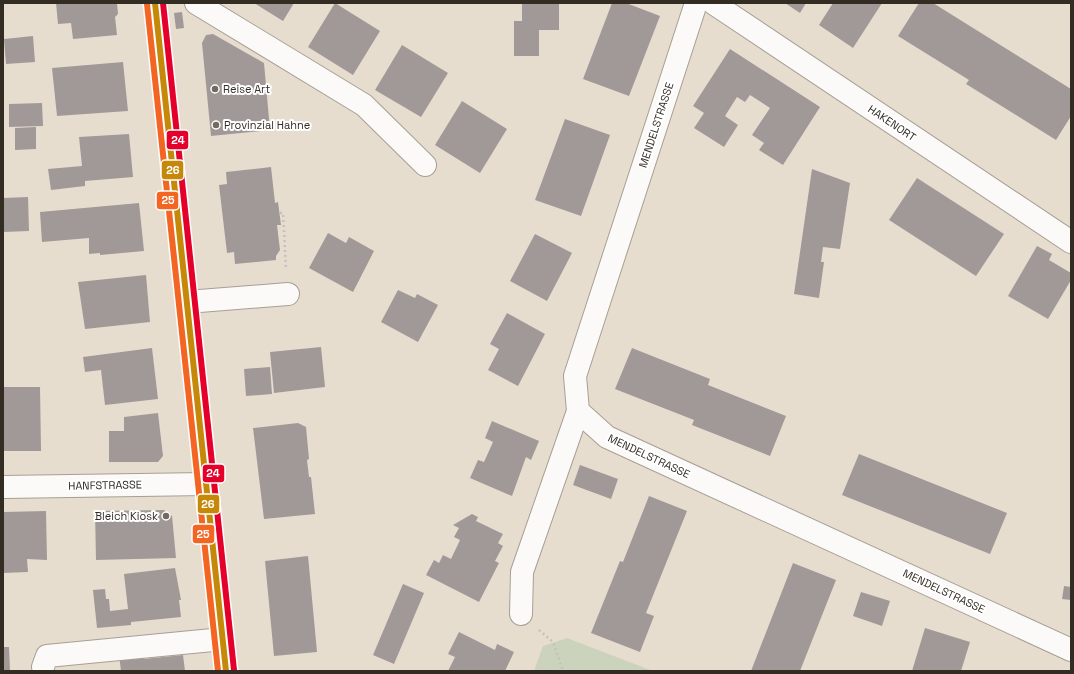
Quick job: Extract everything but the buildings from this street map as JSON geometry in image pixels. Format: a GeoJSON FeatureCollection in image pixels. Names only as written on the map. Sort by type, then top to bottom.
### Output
{"type":"FeatureCollection","features":[{"type":"Feature","properties":{"kind":"street"},"geometry":{"type":"LineString","coordinates":[[155,3],[226,671]]}},
{"type":"Feature","properties":{"kind":"street"},"geometry":{"type":"LineString","coordinates":[[196,3],[364,105],[425,165]]}},
{"type":"Feature","properties":{"kind":"street","name":"MENDELSTRASSE"},"geometry":{"type":"LineString","coordinates":[[696,3],[575,376],[578,411],[607,437],[1071,650]]}},
{"type":"Feature","properties":{"kind":"street","name":"HAKENORT"},"geometry":{"type":"LineString","coordinates":[[713,3],[1071,242]]}},
{"type":"Feature","properties":{"kind":"street"},"geometry":{"type":"LineString","coordinates":[[187,302],[288,294]]}},
{"type":"Feature","properties":{"kind":"street"},"geometry":{"type":"LineString","coordinates":[[521,614],[522,572],[578,411]]}},
{"type":"Feature","properties":{"kind":"street","name":"HANFSTRASSE"},"geometry":{"type":"LineString","coordinates":[[3,487],[206,484]]}},
{"type":"Feature","properties":{"kind":"street"},"geometry":{"type":"LineString","coordinates":[[43,667],[47,656],[223,639]]}},
{"type":"Feature","properties":{"kind":"path"},"geometry":{"type":"LineString","coordinates":[[280,213],[283,213],[288,294]]}},
{"type":"Feature","properties":{"kind":"path"},"geometry":{"type":"LineString","coordinates":[[521,614],[553,642],[563,671]]}},
{"type":"Feature","properties":{"kind":"green space"},"geometry":{"type":"Polygon","coordinates":[[[567,638],[653,671],[534,671],[543,646],[567,638]]]}},
{"type":"Feature","properties":{"kind":"transit line","name":"26"},"geometry":{"type":"LineString","coordinates":[[155,3],[226,671]]}},
{"type":"Feature","properties":{"kind":"transit line","name":"24"},"geometry":{"type":"LineString","coordinates":[[163,3],[234,670]]}},
{"type":"Feature","properties":{"kind":"transit line","name":"25"},"geometry":{"type":"LineString","coordinates":[[147,4],[218,671]]}},
{"type":"Feature","properties":{"kind":"place","name":"Reise Art"},"geometry":{"type":"Point","coordinates":[215,89]}},
{"type":"Feature","properties":{"kind":"place","name":"Provinzial Hahne"},"geometry":{"type":"Point","coordinates":[216,125]}},
{"type":"Feature","properties":{"kind":"place","name":"Bleich Kiosk"},"geometry":{"type":"Point","coordinates":[166,516]}}]}
